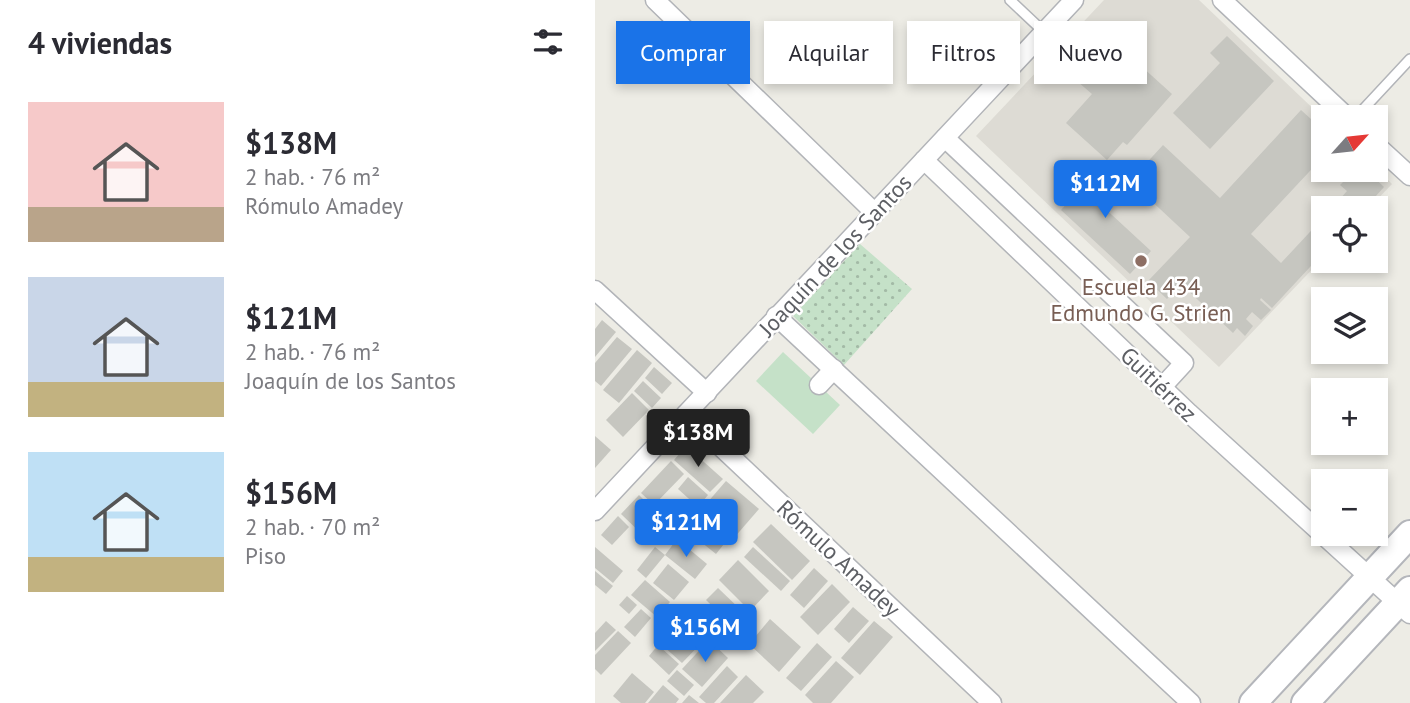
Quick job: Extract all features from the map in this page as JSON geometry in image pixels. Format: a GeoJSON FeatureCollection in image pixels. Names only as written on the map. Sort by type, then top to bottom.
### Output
{"type":"FeatureCollection","features":[{"type":"Feature","properties":{"kind":"main road"},"geometry":{"type":"LineString","coordinates":[[1253,703],[1410,534]]}},
{"type":"Feature","properties":{"kind":"main road"},"geometry":{"type":"LineString","coordinates":[[1305,703],[1406,602]]}},
{"type":"Feature","properties":{"kind":"street"},"geometry":{"type":"LineString","coordinates":[[656,0],[875,213]]}},
{"type":"Feature","properties":{"kind":"street","name":"Joaquín de los Santos"},"geometry":{"type":"LineString","coordinates":[[1055,21],[1075,0]]}},
{"type":"Feature","properties":{"kind":"street"},"geometry":{"type":"LineString","coordinates":[[1222,0],[1334,105]]}},
{"type":"Feature","properties":{"kind":"street","name":"Joaquín de los Santos"},"geometry":{"type":"LineString","coordinates":[[595,511],[1034,43]]}},
{"type":"Feature","properties":{"kind":"street"},"geometry":{"type":"LineString","coordinates":[[945,138],[1184,363],[1162,387]]}},
{"type":"Feature","properties":{"kind":"street"},"geometry":{"type":"LineString","coordinates":[[1388,156],[1410,176]]}},
{"type":"Feature","properties":{"kind":"street","name":"Guitiérrez"},"geometry":{"type":"LineString","coordinates":[[925,160],[1162,387],[1370,577],[1406,602]]}},
{"type":"Feature","properties":{"kind":"street"},"geometry":{"type":"LineString","coordinates":[[595,290],[707,393]]}},
{"type":"Feature","properties":{"kind":"street"},"geometry":{"type":"LineString","coordinates":[[776,316],[1191,703]]}},
{"type":"Feature","properties":{"kind":"street"},"geometry":{"type":"LineString","coordinates":[[819,385],[834,369]]}},
{"type":"Feature","properties":{"kind":"street","name":"Rómulo Amadey"},"geometry":{"type":"LineString","coordinates":[[685,414],[992,703]]}},
{"type":"Feature","properties":{"kind":"lane"},"geometry":{"type":"LineString","coordinates":[[1010,0],[1034,23]]}},
{"type":"Feature","properties":{"kind":"lane"},"geometry":{"type":"LineString","coordinates":[[1367,105],[1410,59]]}},
{"type":"Feature","properties":{"kind":"shaded area"},"geometry":{"type":"Polygon","coordinates":[[[1104,0],[1199,0],[1311,107],[1311,182],[1388,180],[1392,184],[1380,196],[1311,196],[1311,271],[1219,367],[976,136],[1034,74],[1034,84],[1147,84],[1147,21],[1084,21],[1104,0]]]}},
{"type":"Feature","properties":{"kind":"green space"},"geometry":{"type":"Polygon","coordinates":[[[860,244],[912,289],[844,365],[793,316],[860,244]]]}},
{"type":"Feature","properties":{"kind":"green space"},"geometry":{"type":"Polygon","coordinates":[[[783,352],[840,405],[813,434],[756,381],[783,352]]]}},
{"type":"Feature","properties":{"kind":"building"},"geometry":{"type":"Polygon","coordinates":[[[1227,36],[1274,81],[1210,149],[1173,113],[1220,63],[1210,53],[1227,36]]]}},
{"type":"Feature","properties":{"kind":"building"},"geometry":{"type":"Polygon","coordinates":[[[1147,71],[1172,94],[1127,145],[1123,142],[1107,160],[1066,123],[1092,94],[1080,84],[1147,84],[1147,71]]]}},
{"type":"Feature","properties":{"kind":"building"},"geometry":{"type":"Polygon","coordinates":[[[1301,110],[1311,119],[1311,170],[1251,234],[1281,263],[1311,231],[1311,266],[1272,308],[1261,298],[1271,310],[1261,320],[1252,312],[1246,319],[1253,326],[1245,336],[1237,328],[1233,333],[1181,284],[1167,299],[1148,281],[1190,237],[1130,181],[1163,145],[1220,198],[1301,110]]]}},
{"type":"Feature","properties":{"kind":"building"},"geometry":{"type":"Polygon","coordinates":[[[1106,161],[1123,177],[1099,203],[1151,251],[1130,274],[1061,210],[1106,161]]]}},
{"type":"Feature","properties":{"kind":"building"},"geometry":{"type":"Polygon","coordinates":[[[1343,182],[1379,182],[1384,187],[1376,196],[1343,196],[1347,191],[1340,185],[1343,182]]]}},
{"type":"Feature","properties":{"kind":"building"},"geometry":{"type":"Polygon","coordinates":[[[602,320],[616,332],[595,357],[595,329],[602,320]]]}},
{"type":"Feature","properties":{"kind":"building"},"geometry":{"type":"Polygon","coordinates":[[[617,337],[632,349],[601,386],[595,381],[595,363],[617,337]]]}},
{"type":"Feature","properties":{"kind":"building"},"geometry":{"type":"Polygon","coordinates":[[[637,350],[652,363],[619,403],[603,390],[637,350]]]}},
{"type":"Feature","properties":{"kind":"building"},"geometry":{"type":"Polygon","coordinates":[[[654,367],[672,383],[662,394],[645,378],[654,367]]]}},
{"type":"Feature","properties":{"kind":"building"},"geometry":{"type":"Polygon","coordinates":[[[643,381],[661,398],[652,408],[634,391],[643,381]]]}},
{"type":"Feature","properties":{"kind":"building"},"geometry":{"type":"Polygon","coordinates":[[[632,393],[649,410],[623,437],[606,420],[632,393]]]}},
{"type":"Feature","properties":{"kind":"building"},"geometry":{"type":"Polygon","coordinates":[[[595,436],[611,450],[595,468],[595,436]]]}},
{"type":"Feature","properties":{"kind":"building"},"geometry":{"type":"Polygon","coordinates":[[[686,446],[723,479],[710,492],[674,460],[686,446]]]}},
{"type":"Feature","properties":{"kind":"building"},"geometry":{"type":"Polygon","coordinates":[[[671,461],[684,474],[654,505],[641,493],[671,461]]]}},
{"type":"Feature","properties":{"kind":"building"},"geometry":{"type":"Polygon","coordinates":[[[688,477],[708,495],[698,507],[678,489],[688,477]]]}},
{"type":"Feature","properties":{"kind":"building"},"geometry":{"type":"Polygon","coordinates":[[[726,481],[759,509],[733,539],[700,511],[726,481]]]}},
{"type":"Feature","properties":{"kind":"building"},"geometry":{"type":"Polygon","coordinates":[[[639,495],[664,520],[647,539],[621,514],[639,495]]]}},
{"type":"Feature","properties":{"kind":"building"},"geometry":{"type":"Polygon","coordinates":[[[663,500],[673,509],[665,517],[655,508],[663,500]]]}},
{"type":"Feature","properties":{"kind":"building"},"geometry":{"type":"Polygon","coordinates":[[[692,510],[706,522],[693,537],[679,525],[692,510]]]}},
{"type":"Feature","properties":{"kind":"building"},"geometry":{"type":"Polygon","coordinates":[[[618,516],[629,527],[612,545],[601,535],[618,516]]]}},
{"type":"Feature","properties":{"kind":"building"},"geometry":{"type":"Polygon","coordinates":[[[708,523],[728,539],[716,554],[696,538],[708,523]]]}},
{"type":"Feature","properties":{"kind":"building"},"geometry":{"type":"Polygon","coordinates":[[[771,524],[810,561],[792,580],[753,542],[771,524]]]}},
{"type":"Feature","properties":{"kind":"building"},"geometry":{"type":"Polygon","coordinates":[[[677,539],[707,564],[695,579],[665,555],[677,539]]]}},
{"type":"Feature","properties":{"kind":"building"},"geometry":{"type":"Polygon","coordinates":[[[595,547],[623,571],[613,583],[595,568],[595,547]]]}},
{"type":"Feature","properties":{"kind":"building"},"geometry":{"type":"Polygon","coordinates":[[[655,547],[665,555],[646,578],[637,570],[655,547]]]}},
{"type":"Feature","properties":{"kind":"building"},"geometry":{"type":"Polygon","coordinates":[[[753,547],[790,581],[781,591],[744,557],[753,547]]]}},
{"type":"Feature","properties":{"kind":"building"},"geometry":{"type":"Polygon","coordinates":[[[738,560],[769,591],[750,611],[719,580],[738,560]]]}},
{"type":"Feature","properties":{"kind":"building"},"geometry":{"type":"Polygon","coordinates":[[[668,564],[689,582],[674,600],[653,583],[668,564]]]}},
{"type":"Feature","properties":{"kind":"building"},"geometry":{"type":"Polygon","coordinates":[[[814,568],[828,581],[804,608],[790,595],[814,568]]]}},
{"type":"Feature","properties":{"kind":"building"},"geometry":{"type":"Polygon","coordinates":[[[595,571],[613,586],[606,594],[595,585],[595,571]]]}},
{"type":"Feature","properties":{"kind":"building"},"geometry":{"type":"Polygon","coordinates":[[[645,580],[670,602],[657,617],[631,595],[645,580]]]}},
{"type":"Feature","properties":{"kind":"building"},"geometry":{"type":"Polygon","coordinates":[[[832,584],[850,602],[818,635],[800,617],[832,584]]]}},
{"type":"Feature","properties":{"kind":"building"},"geometry":{"type":"Polygon","coordinates":[[[718,588],[743,612],[731,624],[706,600],[718,588]]]}},
{"type":"Feature","properties":{"kind":"building"},"geometry":{"type":"Polygon","coordinates":[[[627,596],[637,605],[629,614],[619,605],[627,596]]]}},
{"type":"Feature","properties":{"kind":"building"},"geometry":{"type":"Polygon","coordinates":[[[853,607],[869,621],[849,643],[834,629],[853,607]]]}},
{"type":"Feature","properties":{"kind":"building"},"geometry":{"type":"Polygon","coordinates":[[[641,609],[651,618],[635,637],[624,627],[641,609]]]}},
{"type":"Feature","properties":{"kind":"building"},"geometry":{"type":"Polygon","coordinates":[[[686,617],[707,637],[682,663],[661,644],[686,617]]]}},
{"type":"Feature","properties":{"kind":"building"},"geometry":{"type":"Polygon","coordinates":[[[770,619],[801,647],[779,672],[749,644],[770,619]]]}},
{"type":"Feature","properties":{"kind":"building"},"geometry":{"type":"Polygon","coordinates":[[[606,621],[616,630],[595,651],[595,633],[606,621]]]}},
{"type":"Feature","properties":{"kind":"building"},"geometry":{"type":"Polygon","coordinates":[[[874,621],[893,637],[860,675],[841,658],[874,621]]]}},
{"type":"Feature","properties":{"kind":"building"},"geometry":{"type":"Polygon","coordinates":[[[618,631],[631,643],[601,675],[595,669],[595,655],[618,631]]]}},
{"type":"Feature","properties":{"kind":"building"},"geometry":{"type":"Polygon","coordinates":[[[709,640],[728,658],[702,687],[682,669],[709,640]]]}},
{"type":"Feature","properties":{"kind":"building"},"geometry":{"type":"Polygon","coordinates":[[[817,643],[832,657],[801,691],[786,678],[817,643]]]}},
{"type":"Feature","properties":{"kind":"building"},"geometry":{"type":"Polygon","coordinates":[[[658,645],[679,664],[669,675],[649,656],[658,645]]]}},
{"type":"Feature","properties":{"kind":"building"},"geometry":{"type":"Polygon","coordinates":[[[836,661],[854,677],[831,703],[813,703],[805,695],[836,661]]]}},
{"type":"Feature","properties":{"kind":"building"},"geometry":{"type":"Polygon","coordinates":[[[727,666],[738,677],[714,703],[706,703],[699,697],[727,666]]]}},
{"type":"Feature","properties":{"kind":"building"},"geometry":{"type":"Polygon","coordinates":[[[677,670],[694,685],[684,696],[667,681],[677,670]]]}},
{"type":"Feature","properties":{"kind":"building"},"geometry":{"type":"Polygon","coordinates":[[[632,673],[654,692],[645,703],[621,703],[613,696],[632,673]]]}},
{"type":"Feature","properties":{"kind":"building"},"geometry":{"type":"Polygon","coordinates":[[[746,675],[764,692],[753,703],[720,703],[746,675]]]}},
{"type":"Feature","properties":{"kind":"building"},"geometry":{"type":"Polygon","coordinates":[[[663,685],[679,699],[676,703],[648,703],[663,685]]]}},
{"type":"Feature","properties":{"kind":"building"},"geometry":{"type":"Polygon","coordinates":[[[689,695],[699,703],[682,703],[689,695]]]}},
{"type":"Feature","properties":{"kind":"place","name":"Escuela 434 Edmundo G. Strien"},"geometry":{"type":"Point","coordinates":[1141,261]}}]}
